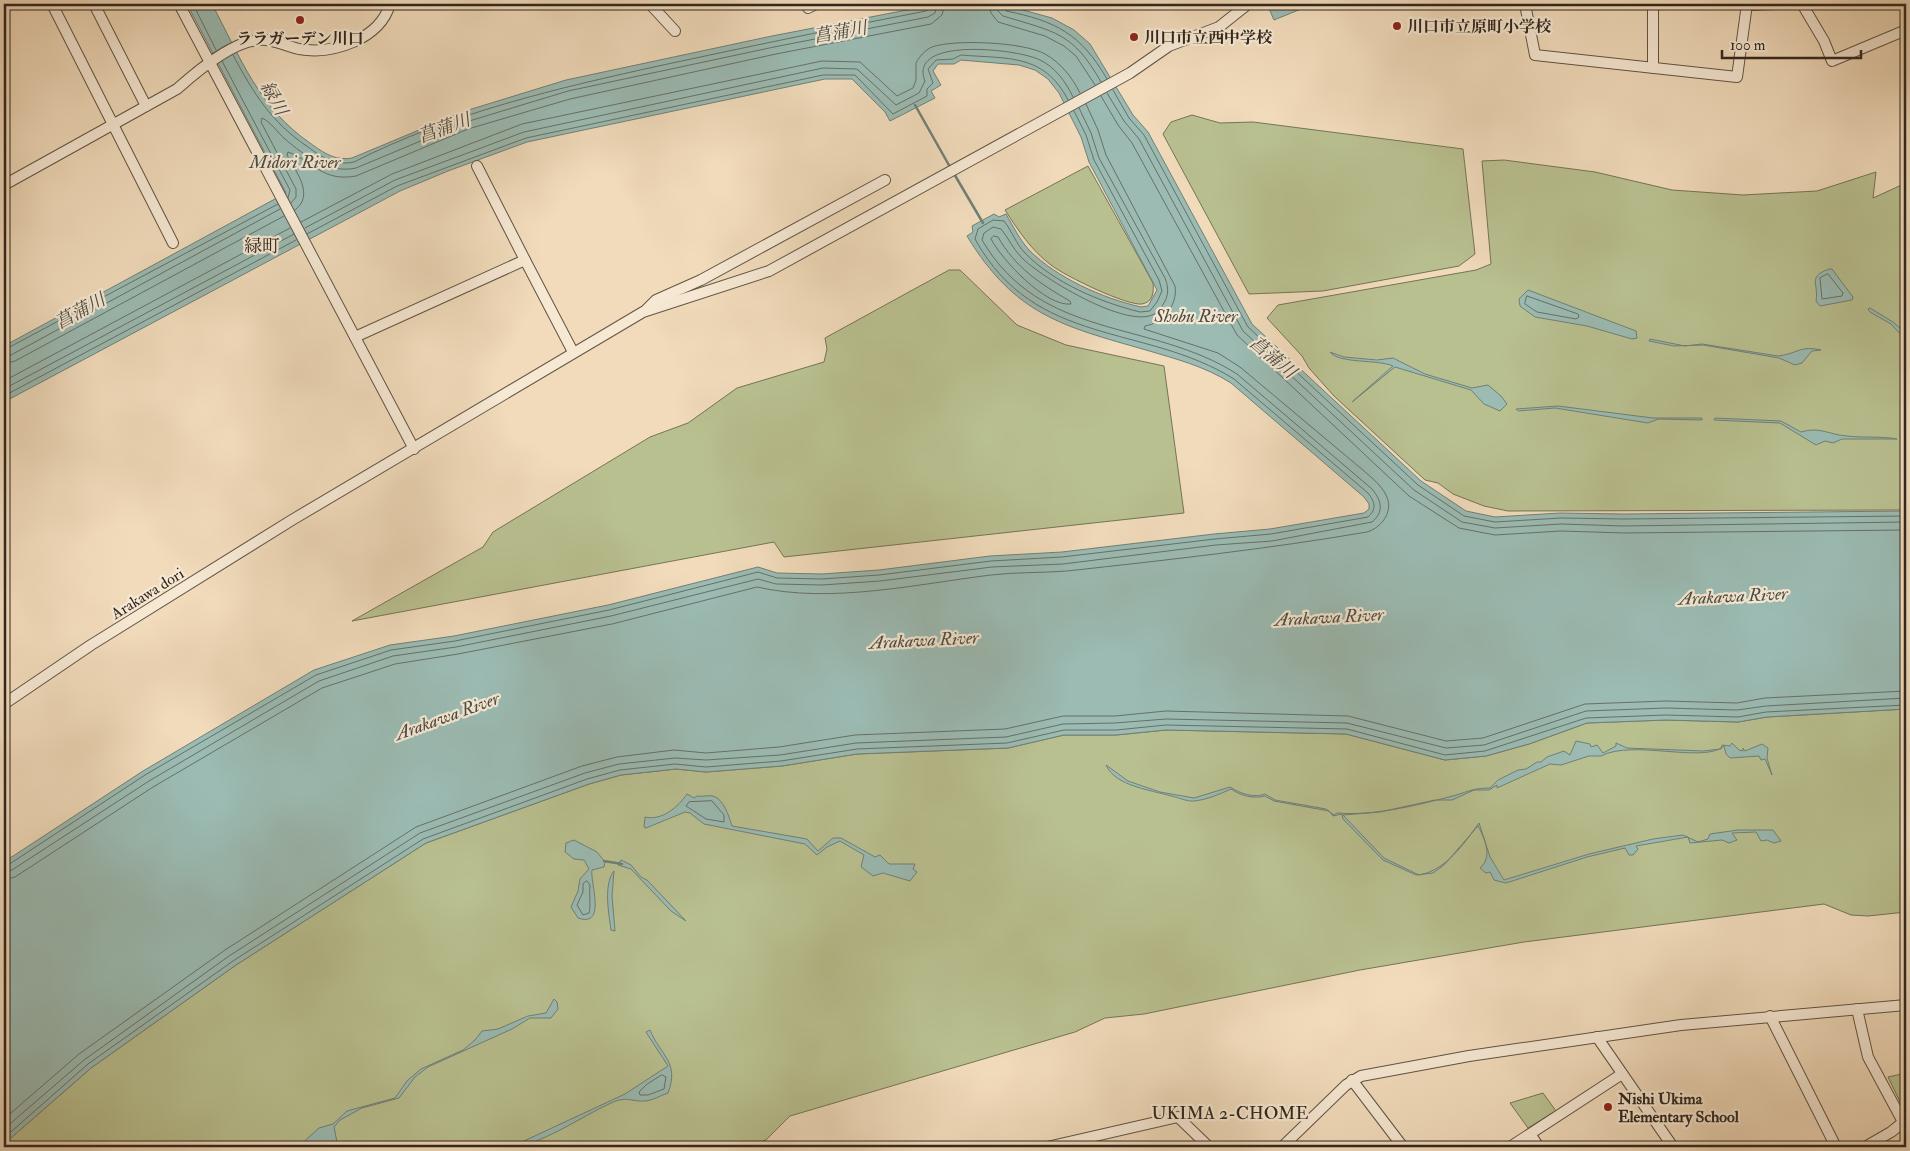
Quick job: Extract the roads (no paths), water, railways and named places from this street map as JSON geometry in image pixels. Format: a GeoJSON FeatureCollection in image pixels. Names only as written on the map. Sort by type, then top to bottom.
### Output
{"type":"FeatureCollection","features":[{"type":"Feature","properties":{"kind":"street"},"geometry":{"type":"LineString","coordinates":[[52,4],[174,243]]}},
{"type":"Feature","properties":{"kind":"street"},"geometry":{"type":"LineString","coordinates":[[94,4],[146,106]]}},
{"type":"Feature","properties":{"kind":"street"},"geometry":{"type":"LineString","coordinates":[[179,4],[211,61],[414,449]]}},
{"type":"Feature","properties":{"kind":"street"},"geometry":{"type":"LineString","coordinates":[[4,185],[177,89],[211,61],[238,47],[257,40],[276,41],[301,49],[326,49],[338,46],[374,31],[384,21],[390,4]]}},
{"type":"Feature","properties":{"kind":"street"},"geometry":{"type":"LineString","coordinates":[[650,4],[675,31]]}},
{"type":"Feature","properties":{"kind":"street"},"geometry":{"type":"LineString","coordinates":[[643,312],[769,271],[1130,73],[1169,46],[1219,27],[1248,4]]}},
{"type":"Feature","properties":{"kind":"street"},"geometry":{"type":"LineString","coordinates":[[1525,4],[1535,55],[1738,76],[1747,4],[1776,4]]}},
{"type":"Feature","properties":{"kind":"street"},"geometry":{"type":"LineString","coordinates":[[1653,4],[1653,68]]}},
{"type":"Feature","properties":{"kind":"street"},"geometry":{"type":"LineString","coordinates":[[1802,4],[1824,40],[1832,61],[1906,30]]}},
{"type":"Feature","properties":{"kind":"street"},"geometry":{"type":"LineString","coordinates":[[477,166],[573,352]]}},
{"type":"Feature","properties":{"kind":"street"},"geometry":{"type":"LineString","coordinates":[[643,312],[656,300],[701,280],[885,180]]}},
{"type":"Feature","properties":{"kind":"street"},"geometry":{"type":"LineString","coordinates":[[355,338],[525,260]]}},
{"type":"Feature","properties":{"kind":"street","name":"Arakawa dori"},"geometry":{"type":"LineString","coordinates":[[4,704],[91,645],[308,510],[643,312]]}},
{"type":"Feature","properties":{"kind":"street"},"geometry":{"type":"LineString","coordinates":[[1282,1147],[1352,1080],[1361,1076],[1432,1062],[1680,1025],[1906,1005]]}},
{"type":"Feature","properties":{"kind":"street"},"geometry":{"type":"LineString","coordinates":[[1857,1009],[1868,1056],[1904,1121],[1891,1132],[1865,1147]]}},
{"type":"Feature","properties":{"kind":"street"},"geometry":{"type":"LineString","coordinates":[[1770,1016],[1836,1147]]}},
{"type":"Feature","properties":{"kind":"street"},"geometry":{"type":"LineString","coordinates":[[1597,1036],[1672,1147]]}},
{"type":"Feature","properties":{"kind":"street"},"geometry":{"type":"LineString","coordinates":[[1510,1147],[1622,1074]]}},
{"type":"Feature","properties":{"kind":"street"},"geometry":{"type":"LineString","coordinates":[[1352,1080],[1403,1147]]}},
{"type":"Feature","properties":{"kind":"street"},"geometry":{"type":"LineString","coordinates":[[1047,1147],[1086,1142],[1178,1116],[1209,1147]]}},
{"type":"Feature","properties":{"kind":"street"},"geometry":{"type":"LineString","coordinates":[[1530,1134],[1539,1147]]}},
{"type":"Feature","properties":{"kind":"water"},"geometry":{"type":"Polygon","coordinates":[[[187,4],[212,4],[252,80],[277,114],[292,129],[320,150],[335,157],[346,159],[462,112],[566,80],[772,36],[938,4],[986,4],[1012,7],[1052,18],[1074,30],[1090,44],[1133,115],[1148,132],[1252,324],[1421,481],[1466,511],[1495,517],[1560,513],[1906,511],[1906,709],[1767,717],[1738,722],[1666,720],[1587,723],[1529,744],[1486,756],[1445,760],[1346,734],[1166,730],[1116,735],[1064,735],[1008,748],[857,754],[782,766],[706,772],[676,769],[621,775],[589,784],[426,843],[236,965],[91,1068],[4,1144],[4,862],[143,771],[314,670],[390,645],[454,636],[608,605],[758,567],[777,573],[822,574],[879,570],[990,556],[1062,552],[1270,529],[1364,513],[1369,509],[1369,504],[1364,497],[1231,383],[1211,372],[1190,364],[1065,324],[1043,314],[1003,284],[985,263],[967,236],[973,232],[972,226],[994,214],[999,217],[1006,214],[1029,250],[1066,278],[1081,286],[1141,307],[1148,306],[1157,290],[1089,162],[1081,137],[1059,93],[1048,79],[1035,70],[1019,65],[961,60],[954,64],[938,64],[933,71],[941,85],[931,91],[935,98],[890,121],[885,112],[852,79],[825,79],[527,142],[400,191],[4,402],[4,346],[286,193],[187,4]]]}},
{"type":"Feature","properties":{"kind":"water"},"geometry":{"type":"Polygon","coordinates":[[[1267,4],[1304,4],[1306,7],[1274,20],[1267,4]]]}},
{"type":"Feature","properties":{"kind":"water"},"geometry":{"type":"Polygon","coordinates":[[[1832,269],[1853,297],[1852,300],[1820,306],[1816,301],[1816,278],[1822,272],[1832,269]]]}},
{"type":"Feature","properties":{"kind":"water"},"geometry":{"type":"Polygon","coordinates":[[[1528,290],[1636,331],[1637,338],[1632,339],[1587,326],[1535,317],[1520,306],[1519,299],[1528,290]]]}},
{"type":"Feature","properties":{"kind":"water"},"geometry":{"type":"Polygon","coordinates":[[[1870,308],[1893,322],[1906,333],[1906,340],[1891,324],[1870,312],[1868,309],[1870,308]]]}},
{"type":"Feature","properties":{"kind":"water"},"geometry":{"type":"Polygon","coordinates":[[[1650,339],[1683,346],[1649,341],[1650,339]]]}},
{"type":"Feature","properties":{"kind":"water"},"geometry":{"type":"Polygon","coordinates":[[[1702,344],[1778,356],[1803,349],[1821,350],[1812,351],[1802,363],[1795,365],[1779,358],[1703,345],[1690,345],[1702,344]]]}},
{"type":"Feature","properties":{"kind":"water"},"geometry":{"type":"Polygon","coordinates":[[[1330,352],[1344,357],[1377,360],[1393,358],[1425,374],[1472,388],[1488,385],[1507,404],[1500,411],[1484,404],[1471,390],[1395,367],[1352,402],[1393,366],[1341,358],[1330,352]]]}},
{"type":"Feature","properties":{"kind":"water"},"geometry":{"type":"Polygon","coordinates":[[[1558,406],[1653,418],[1702,418],[1702,420],[1658,419],[1648,423],[1555,408],[1518,411],[1516,409],[1558,406]]]}},
{"type":"Feature","properties":{"kind":"water"},"geometry":{"type":"Polygon","coordinates":[[[1715,418],[1781,421],[1801,432],[1819,430],[1847,436],[1897,439],[1842,439],[1833,443],[1825,441],[1816,445],[1780,423],[1714,420],[1715,418]]]}},
{"type":"Feature","properties":{"kind":"water"},"geometry":{"type":"Polygon","coordinates":[[[1576,741],[1590,744],[1591,747],[1597,745],[1603,753],[1616,746],[1616,743],[1627,748],[1703,751],[1717,749],[1701,753],[1649,750],[1615,751],[1601,756],[1589,756],[1561,765],[1550,764],[1497,788],[1497,785],[1489,790],[1474,790],[1452,800],[1437,800],[1473,790],[1490,788],[1498,780],[1518,770],[1526,769],[1547,757],[1564,751],[1570,755],[1576,741]]]}},
{"type":"Feature","properties":{"kind":"water"},"geometry":{"type":"Polygon","coordinates":[[[1732,743],[1739,750],[1743,751],[1743,748],[1745,751],[1762,744],[1768,748],[1767,758],[1772,775],[1765,759],[1761,760],[1759,756],[1730,758],[1726,754],[1724,746],[1721,747],[1722,745],[1730,746],[1732,743]]]}},
{"type":"Feature","properties":{"kind":"water"},"geometry":{"type":"Polygon","coordinates":[[[1106,765],[1128,781],[1160,792],[1194,798],[1230,787],[1248,795],[1265,794],[1275,800],[1329,811],[1274,801],[1265,796],[1248,796],[1231,789],[1218,795],[1188,801],[1134,786],[1117,778],[1106,765]]]}},
{"type":"Feature","properties":{"kind":"water"},"geometry":{"type":"Polygon","coordinates":[[[687,794],[694,798],[697,796],[713,796],[717,798],[726,809],[732,826],[807,839],[818,851],[833,838],[841,838],[875,857],[880,855],[889,864],[915,864],[913,869],[917,872],[910,881],[883,873],[873,876],[861,867],[864,855],[840,841],[827,847],[817,855],[805,844],[704,824],[690,813],[685,812],[646,828],[644,827],[645,817],[657,817],[669,812],[687,794]]]}},
{"type":"Feature","properties":{"kind":"water"},"geometry":{"type":"Polygon","coordinates":[[[1435,800],[1437,800],[1408,807],[1387,810],[1435,800]]]}},
{"type":"Feature","properties":{"kind":"water"},"geometry":{"type":"Polygon","coordinates":[[[1387,810],[1380,812],[1343,815],[1384,858],[1418,875],[1383,860],[1343,819],[1342,814],[1333,816],[1330,812],[1334,815],[1337,813],[1351,814],[1387,810]]]}},
{"type":"Feature","properties":{"kind":"water"},"geometry":{"type":"Polygon","coordinates":[[[1479,823],[1490,857],[1504,880],[1589,854],[1653,839],[1683,835],[1687,837],[1636,846],[1638,849],[1633,855],[1629,855],[1625,848],[1587,857],[1506,883],[1494,880],[1490,872],[1486,873],[1480,868],[1484,864],[1487,853],[1483,836],[1478,826],[1470,835],[1479,823]]]}},
{"type":"Feature","properties":{"kind":"water"},"geometry":{"type":"Polygon","coordinates":[[[1738,830],[1773,830],[1781,841],[1774,843],[1767,840],[1761,841],[1756,832],[1732,833],[1737,840],[1729,843],[1722,840],[1690,843],[1688,837],[1698,842],[1708,839],[1710,834],[1738,830]]]}},
{"type":"Feature","properties":{"kind":"water"},"geometry":{"type":"Polygon","coordinates":[[[574,840],[597,852],[605,862],[604,867],[592,870],[595,911],[592,917],[587,919],[578,918],[571,907],[578,891],[580,879],[589,869],[584,860],[574,859],[565,852],[566,843],[574,840]]]}},
{"type":"Feature","properties":{"kind":"water"},"geometry":{"type":"Polygon","coordinates":[[[1450,859],[1433,873],[1421,874],[1438,868],[1450,859]]]}},
{"type":"Feature","properties":{"kind":"water"},"geometry":{"type":"Polygon","coordinates":[[[621,860],[631,865],[641,877],[647,880],[686,921],[671,911],[631,869],[618,865],[621,860]]]}},
{"type":"Feature","properties":{"kind":"water"},"geometry":{"type":"Polygon","coordinates":[[[614,871],[612,896],[615,931],[611,930],[608,900],[609,884],[614,871]]]}},
{"type":"Feature","properties":{"kind":"water"},"geometry":{"type":"Polygon","coordinates":[[[554,999],[557,1002],[558,1009],[551,1018],[530,1018],[512,1029],[428,1067],[415,1077],[399,1098],[362,1108],[340,1120],[334,1127],[338,1147],[298,1147],[319,1128],[333,1124],[347,1111],[395,1098],[407,1081],[421,1069],[463,1050],[482,1031],[498,1029],[528,1016],[546,1013],[554,999]]]}},
{"type":"Feature","properties":{"kind":"water"},"geometry":{"type":"Polygon","coordinates":[[[650,1030],[670,1066],[672,1074],[668,1093],[646,1101],[624,1099],[615,1101],[547,1137],[522,1146],[511,1147],[625,1094],[668,1066],[646,1032],[650,1030]]]}},
{"type":"Feature","properties":{"kind":"waterway"},"geometry":{"type":"LineString","coordinates":[[915,105],[950,167]]}},
{"type":"Feature","properties":{"kind":"waterway"},"geometry":{"type":"LineString","coordinates":[[953,172],[983,223]]}},
{"type":"Feature","properties":{"kind":"waterway"},"geometry":{"type":"LineString","coordinates":[[604,861],[622,864]]}},
{"type":"Feature","properties":{"kind":"place","name":"ララガーデン川口"},"geometry":{"type":"Point","coordinates":[300,20]}},
{"type":"Feature","properties":{"kind":"place","name":"川口市立原町小学校"},"geometry":{"type":"Point","coordinates":[1397,26]}},
{"type":"Feature","properties":{"kind":"place","name":"川口市立西中学校"},"geometry":{"type":"Point","coordinates":[1134,37]}},
{"type":"Feature","properties":{"kind":"place","name":"Nishi Ukima Elementary School"},"geometry":{"type":"Point","coordinates":[1608,1107]}},
{"type":"Feature","properties":{"kind":"district","name":"緑町"},"geometry":{"type":"Point","coordinates":[262,246]}},
{"type":"Feature","properties":{"kind":"district","name":"UKIMA 2-CHOME"},"geometry":{"type":"Point","coordinates":[1230,1113]}},
{"type":"Feature","properties":{"kind":"water label","name":"菖蒲川"},"geometry":{"type":"Point","coordinates":[840,32]}},
{"type":"Feature","properties":{"kind":"water label","name":"緑川"},"geometry":{"type":"Point","coordinates":[274,98]}},
{"type":"Feature","properties":{"kind":"water label","name":"菖蒲川"},"geometry":{"type":"Point","coordinates":[444,128]}},
{"type":"Feature","properties":{"kind":"water label","name":"Midori River"},"geometry":{"type":"Point","coordinates":[295,162]}},
{"type":"Feature","properties":{"kind":"water label","name":"菖蒲川"},"geometry":{"type":"Point","coordinates":[80,311]}},
{"type":"Feature","properties":{"kind":"water label","name":"Shobu River"},"geometry":{"type":"Point","coordinates":[1196,316]}},
{"type":"Feature","properties":{"kind":"water label","name":"菖蒲川"},"geometry":{"type":"Point","coordinates":[1273,357]}},
{"type":"Feature","properties":{"kind":"water label","name":"Arakawa River"},"geometry":{"type":"Point","coordinates":[1733,596]}},
{"type":"Feature","properties":{"kind":"water label","name":"Arakawa River"},"geometry":{"type":"Point","coordinates":[1329,617]}},
{"type":"Feature","properties":{"kind":"water label","name":"Arakawa River"},"geometry":{"type":"Point","coordinates":[924,640]}},
{"type":"Feature","properties":{"kind":"water label","name":"Arakawa River"},"geometry":{"type":"Point","coordinates":[447,716]}}]}
